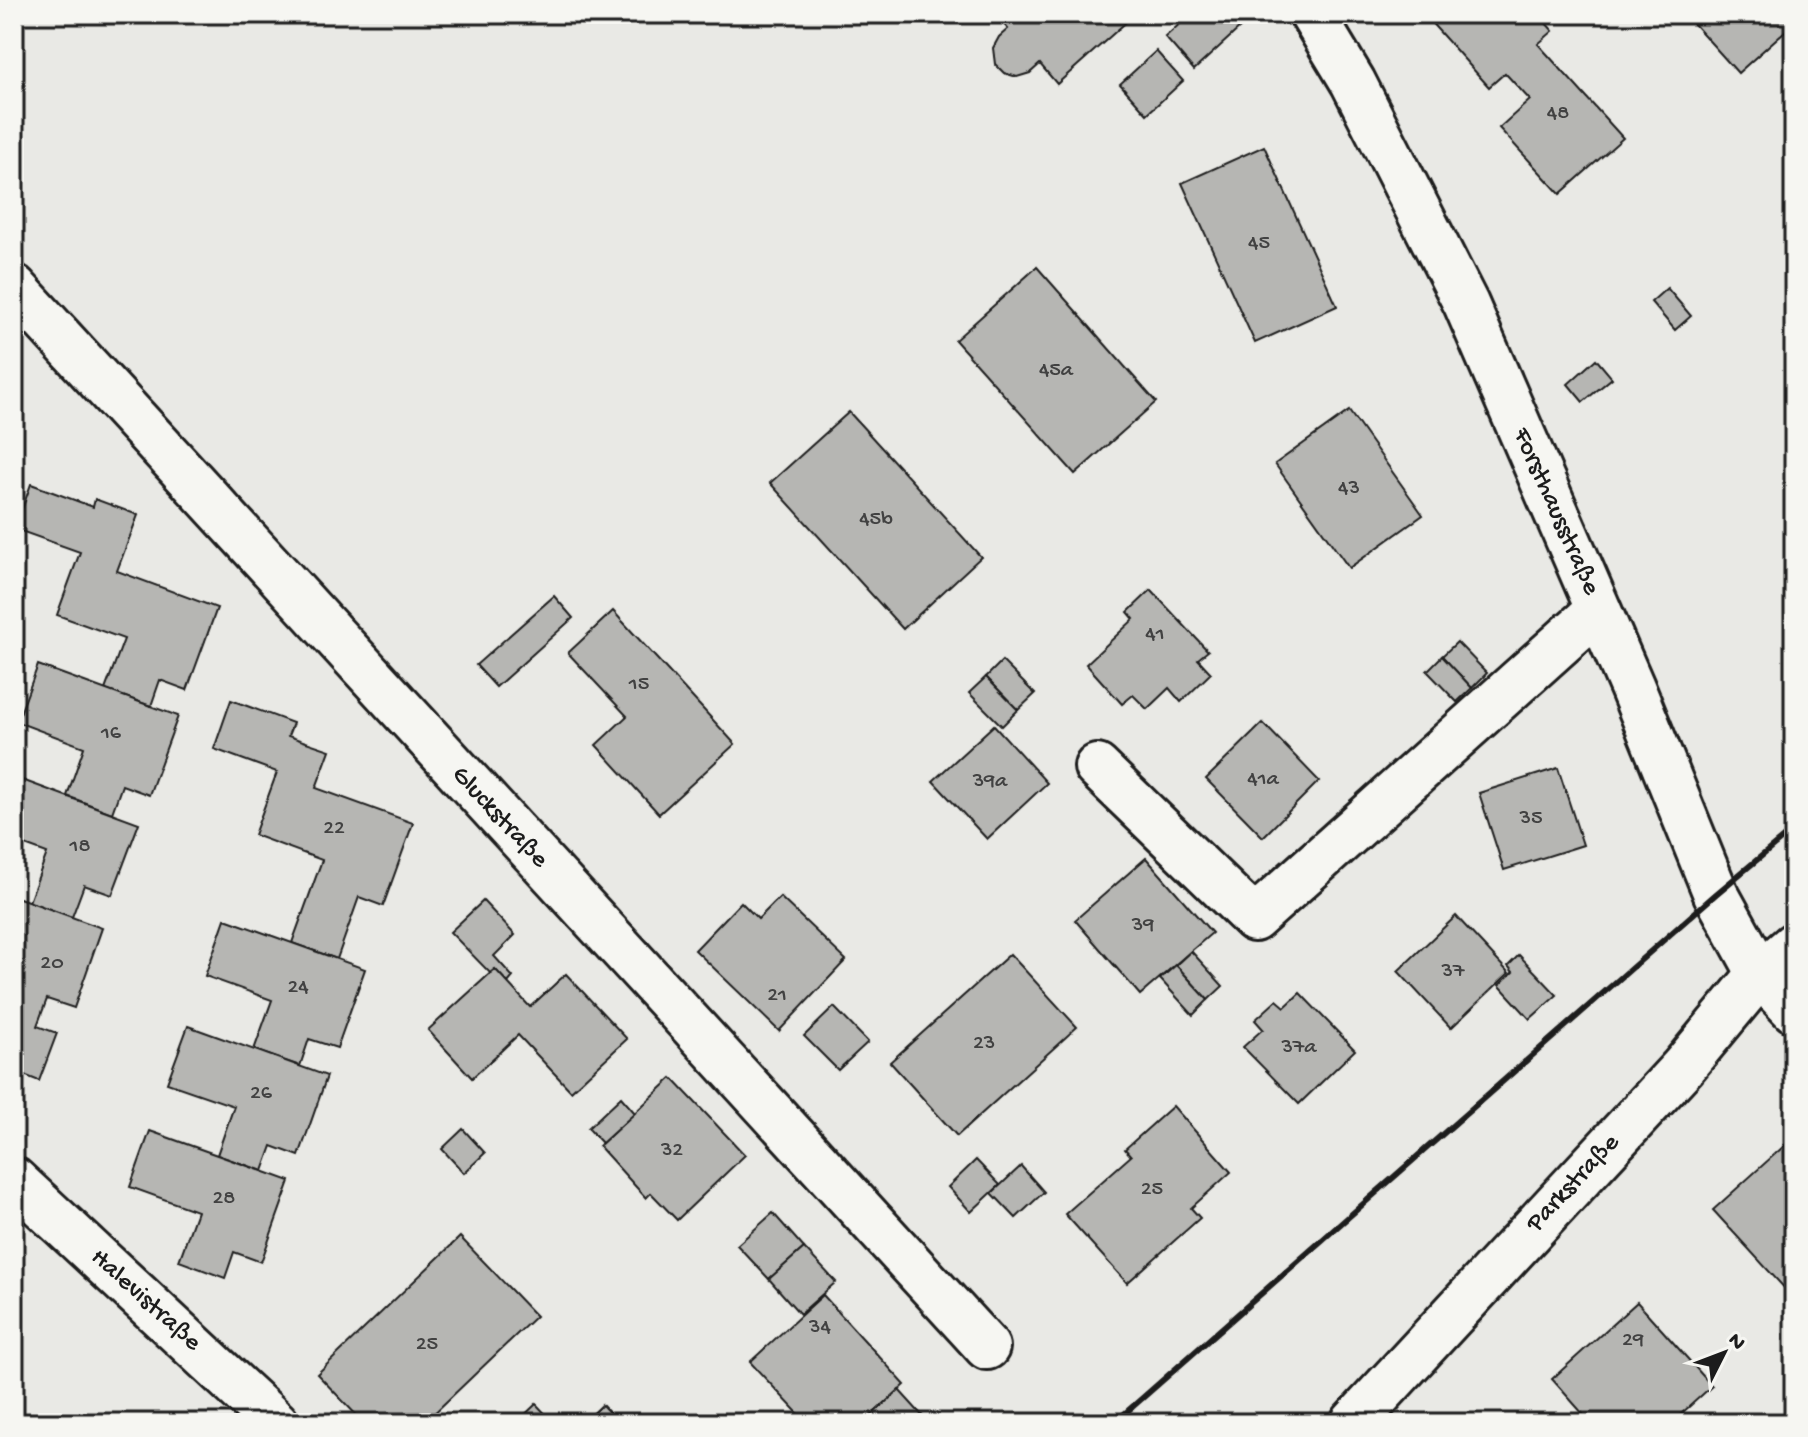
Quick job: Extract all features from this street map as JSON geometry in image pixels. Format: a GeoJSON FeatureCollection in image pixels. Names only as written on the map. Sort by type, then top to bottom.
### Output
{"type":"FeatureCollection","features":[{"type":"Feature","properties":{"kind":"street","name":"Forsthausstraße"},"geometry":{"type":"LineString","coordinates":[[1312,14],[1353,82],[1466,304],[1632,687],[1716,894],[1760,974],[1794,1010]]}},
{"type":"Feature","properties":{"kind":"street","name":"Gluckstraße"},"geometry":{"type":"LineString","coordinates":[[14,287],[987,1347]]}},
{"type":"Feature","properties":{"kind":"street"},"geometry":{"type":"LineString","coordinates":[[1097,767],[1254,919],[1598,610]]}},
{"type":"Feature","properties":{"kind":"street","name":"Parkstraße"},"geometry":{"type":"LineString","coordinates":[[1353,1423],[1683,1067],[1760,974],[1794,945]]}},
{"type":"Feature","properties":{"kind":"street","name":"Halevistraße"},"geometry":{"type":"LineString","coordinates":[[14,1180],[276,1423]]}},
{"type":"Feature","properties":{"kind":"building"},"geometry":{"type":"Polygon","coordinates":[[[995,14],[1129,14],[1132,17],[1057,84],[1040,64],[1030,73],[1017,77],[1004,73],[995,64],[993,48],[1008,29],[995,14]]]}},
{"type":"Feature","properties":{"kind":"building"},"geometry":{"type":"Polygon","coordinates":[[[1191,14],[1254,15],[1194,70],[1165,37],[1191,14]]]}},
{"type":"Feature","properties":{"kind":"building"},"geometry":{"type":"Polygon","coordinates":[[[1433,14],[1538,14],[1553,31],[1538,44],[1623,138],[1560,194],[1499,128],[1530,100],[1505,73],[1489,87],[1428,19],[1433,14]]]}},
{"type":"Feature","properties":{"kind":"building"},"geometry":{"type":"Polygon","coordinates":[[[1685,14],[1794,14],[1794,23],[1738,73],[1685,14]]]}},
{"type":"Feature","properties":{"kind":"building"},"geometry":{"type":"Polygon","coordinates":[[[1156,51],[1183,81],[1147,114],[1120,84],[1156,51]]]}},
{"type":"Feature","properties":{"kind":"building"},"geometry":{"type":"Polygon","coordinates":[[[1264,146],[1337,306],[1255,343],[1182,183],[1264,146]]]}},
{"type":"Feature","properties":{"kind":"building"},"geometry":{"type":"Polygon","coordinates":[[[1037,267],[1156,402],[1075,474],[955,340],[1037,267]]]}},
{"type":"Feature","properties":{"kind":"building"},"geometry":{"type":"Polygon","coordinates":[[[1667,288],[1691,316],[1675,330],[1651,302],[1667,288]]]}},
{"type":"Feature","properties":{"kind":"building"},"geometry":{"type":"Polygon","coordinates":[[[1596,359],[1612,378],[1583,402],[1568,384],[1596,359]]]}},
{"type":"Feature","properties":{"kind":"building"},"geometry":{"type":"Polygon","coordinates":[[[1349,411],[1423,515],[1349,568],[1275,464],[1349,411]]]}},
{"type":"Feature","properties":{"kind":"building"},"geometry":{"type":"Polygon","coordinates":[[[849,412],[981,557],[903,629],[770,483],[849,412]]]}},
{"type":"Feature","properties":{"kind":"building"},"geometry":{"type":"Polygon","coordinates":[[[31,484],[93,507],[95,499],[138,515],[117,571],[217,608],[187,690],[160,680],[151,706],[105,690],[124,639],[57,615],[80,552],[15,529],[31,484]]]}},
{"type":"Feature","properties":{"kind":"building"},"geometry":{"type":"Polygon","coordinates":[[[1151,590],[1208,651],[1198,659],[1211,673],[1181,702],[1169,688],[1147,709],[1133,695],[1122,704],[1086,664],[1134,619],[1128,612],[1151,590]]]}},
{"type":"Feature","properties":{"kind":"building"},"geometry":{"type":"Polygon","coordinates":[[[554,596],[573,618],[496,687],[476,665],[554,596]]]}},
{"type":"Feature","properties":{"kind":"building"},"geometry":{"type":"Polygon","coordinates":[[[613,611],[735,744],[659,814],[596,745],[627,716],[568,653],[613,611]]]}},
{"type":"Feature","properties":{"kind":"building"},"geometry":{"type":"Polygon","coordinates":[[[1457,642],[1487,673],[1472,688],[1442,656],[1457,642]]]}},
{"type":"Feature","properties":{"kind":"building"},"geometry":{"type":"Polygon","coordinates":[[[1442,656],[1472,688],[1457,702],[1427,671],[1442,656]]]}},
{"type":"Feature","properties":{"kind":"building"},"geometry":{"type":"Polygon","coordinates":[[[1002,661],[1035,694],[1018,710],[986,677],[1002,661]]]}},
{"type":"Feature","properties":{"kind":"building"},"geometry":{"type":"Polygon","coordinates":[[[38,665],[178,716],[149,795],[122,785],[112,813],[67,796],[84,747],[17,722],[38,665]]]}},
{"type":"Feature","properties":{"kind":"building"},"geometry":{"type":"Polygon","coordinates":[[[986,677],[1018,710],[1002,726],[969,693],[986,677]]]}},
{"type":"Feature","properties":{"kind":"building"},"geometry":{"type":"Polygon","coordinates":[[[231,700],[293,723],[288,736],[330,750],[316,788],[413,823],[383,906],[359,897],[337,959],[292,943],[322,860],[254,835],[277,772],[214,749],[231,700]]]}},
{"type":"Feature","properties":{"kind":"building"},"geometry":{"type":"Polygon","coordinates":[[[1263,723],[1319,781],[1263,837],[1206,779],[1263,723]]]}},
{"type":"Feature","properties":{"kind":"building"},"geometry":{"type":"Polygon","coordinates":[[[994,725],[1047,783],[987,839],[933,781],[994,725]]]}},
{"type":"Feature","properties":{"kind":"building"},"geometry":{"type":"Polygon","coordinates":[[[1558,768],[1583,845],[1504,870],[1479,793],[1558,768]]]}},
{"type":"Feature","properties":{"kind":"building"},"geometry":{"type":"Polygon","coordinates":[[[14,777],[139,823],[112,895],[84,885],[72,917],[29,902],[47,853],[14,841],[14,777]]]}},
{"type":"Feature","properties":{"kind":"building"},"geometry":{"type":"Polygon","coordinates":[[[1146,858],[1212,933],[1140,995],[1075,920],[1146,858]]]}},
{"type":"Feature","properties":{"kind":"building"},"geometry":{"type":"Polygon","coordinates":[[[14,896],[102,928],[74,1008],[47,999],[37,1026],[57,1033],[39,1081],[14,1071],[14,896]]]}},
{"type":"Feature","properties":{"kind":"building"},"geometry":{"type":"Polygon","coordinates":[[[780,897],[846,960],[779,1031],[695,950],[741,902],[758,919],[780,897]]]}},
{"type":"Feature","properties":{"kind":"building"},"geometry":{"type":"Polygon","coordinates":[[[483,901],[515,935],[494,956],[513,977],[508,983],[495,969],[490,973],[450,932],[483,901]]]}},
{"type":"Feature","properties":{"kind":"building"},"geometry":{"type":"Polygon","coordinates":[[[1456,916],[1509,973],[1451,1028],[1398,971],[1456,916]]]}},
{"type":"Feature","properties":{"kind":"building"},"geometry":{"type":"Polygon","coordinates":[[[225,919],[365,969],[337,1048],[309,1039],[300,1066],[254,1050],[272,1000],[205,976],[225,919]]]}},
{"type":"Feature","properties":{"kind":"building"},"geometry":{"type":"Polygon","coordinates":[[[1191,951],[1223,986],[1208,1000],[1176,965],[1191,951]]]}},
{"type":"Feature","properties":{"kind":"building"},"geometry":{"type":"Polygon","coordinates":[[[1010,954],[1077,1027],[957,1136],[890,1062],[1010,954]]]}},
{"type":"Feature","properties":{"kind":"building"},"geometry":{"type":"Polygon","coordinates":[[[1519,955],[1557,995],[1530,1019],[1499,985],[1513,972],[1508,966],[1519,955]]]}},
{"type":"Feature","properties":{"kind":"building"},"geometry":{"type":"Polygon","coordinates":[[[1176,965],[1208,1000],[1193,1015],[1160,979],[1176,965]]]}},
{"type":"Feature","properties":{"kind":"building"},"geometry":{"type":"Polygon","coordinates":[[[495,969],[530,1007],[566,974],[627,1039],[571,1091],[518,1035],[472,1078],[428,1030],[495,969]]]}},
{"type":"Feature","properties":{"kind":"building"},"geometry":{"type":"Polygon","coordinates":[[[1300,993],[1355,1050],[1299,1104],[1243,1047],[1263,1029],[1255,1020],[1277,1000],[1285,1007],[1300,993]]]}},
{"type":"Feature","properties":{"kind":"building"},"geometry":{"type":"Polygon","coordinates":[[[834,1007],[868,1042],[838,1070],[804,1036],[834,1007]]]}},
{"type":"Feature","properties":{"kind":"building"},"geometry":{"type":"Polygon","coordinates":[[[188,1026],[327,1076],[299,1156],[272,1146],[263,1171],[217,1155],[234,1106],[167,1083],[188,1026]]]}},
{"type":"Feature","properties":{"kind":"building"},"geometry":{"type":"Polygon","coordinates":[[[672,1078],[745,1155],[677,1220],[651,1193],[646,1198],[599,1146],[672,1078]]]}},
{"type":"Feature","properties":{"kind":"building"},"geometry":{"type":"Polygon","coordinates":[[[621,1097],[635,1113],[602,1143],[588,1128],[621,1097]]]}},
{"type":"Feature","properties":{"kind":"building"},"geometry":{"type":"Polygon","coordinates":[[[1173,1106],[1231,1172],[1191,1208],[1200,1218],[1127,1283],[1065,1214],[1131,1156],[1125,1149],[1173,1106]]]}},
{"type":"Feature","properties":{"kind":"building"},"geometry":{"type":"Polygon","coordinates":[[[463,1129],[485,1153],[464,1173],[442,1149],[463,1129]]]}},
{"type":"Feature","properties":{"kind":"building"},"geometry":{"type":"Polygon","coordinates":[[[150,1131],[290,1181],[261,1262],[234,1252],[225,1278],[179,1261],[197,1211],[130,1187],[150,1131]]]}},
{"type":"Feature","properties":{"kind":"building"},"geometry":{"type":"Polygon","coordinates":[[[1794,1137],[1794,1288],[1789,1293],[1713,1210],[1794,1137]]]}},
{"type":"Feature","properties":{"kind":"building"},"geometry":{"type":"Polygon","coordinates":[[[976,1160],[1000,1185],[971,1212],[948,1187],[976,1160]]]}},
{"type":"Feature","properties":{"kind":"building"},"geometry":{"type":"Polygon","coordinates":[[[1021,1166],[1044,1192],[1016,1218],[992,1193],[1021,1166]]]}},
{"type":"Feature","properties":{"kind":"building"},"geometry":{"type":"Polygon","coordinates":[[[773,1213],[804,1248],[769,1279],[737,1245],[773,1213]]]}},
{"type":"Feature","properties":{"kind":"building"},"geometry":{"type":"Polygon","coordinates":[[[460,1237],[536,1316],[424,1423],[364,1423],[317,1374],[460,1237]]]}},
{"type":"Feature","properties":{"kind":"building"},"geometry":{"type":"Polygon","coordinates":[[[804,1248],[836,1282],[800,1314],[769,1279],[804,1248]]]}},
{"type":"Feature","properties":{"kind":"building"},"geometry":{"type":"Polygon","coordinates":[[[823,1295],[905,1385],[863,1423],[807,1423],[750,1362],[823,1295]]]}},
{"type":"Feature","properties":{"kind":"building"},"geometry":{"type":"Polygon","coordinates":[[[1637,1302],[1712,1386],[1671,1423],[1591,1423],[1552,1379],[1637,1302]]]}},
{"type":"Feature","properties":{"kind":"building"},"geometry":{"type":"Polygon","coordinates":[[[899,1390],[929,1423],[863,1423],[899,1390]]]}},
{"type":"Feature","properties":{"kind":"building"},"geometry":{"type":"Polygon","coordinates":[[[536,1404],[554,1423],[516,1423],[536,1404]]]}},
{"type":"Feature","properties":{"kind":"building"},"geometry":{"type":"Polygon","coordinates":[[[602,1405],[619,1423],[583,1423],[602,1405]]]}},
{"type":"Feature","properties":{"kind":"railway"},"geometry":{"type":"LineString","coordinates":[[1114,1423],[1794,829]]}}]}
